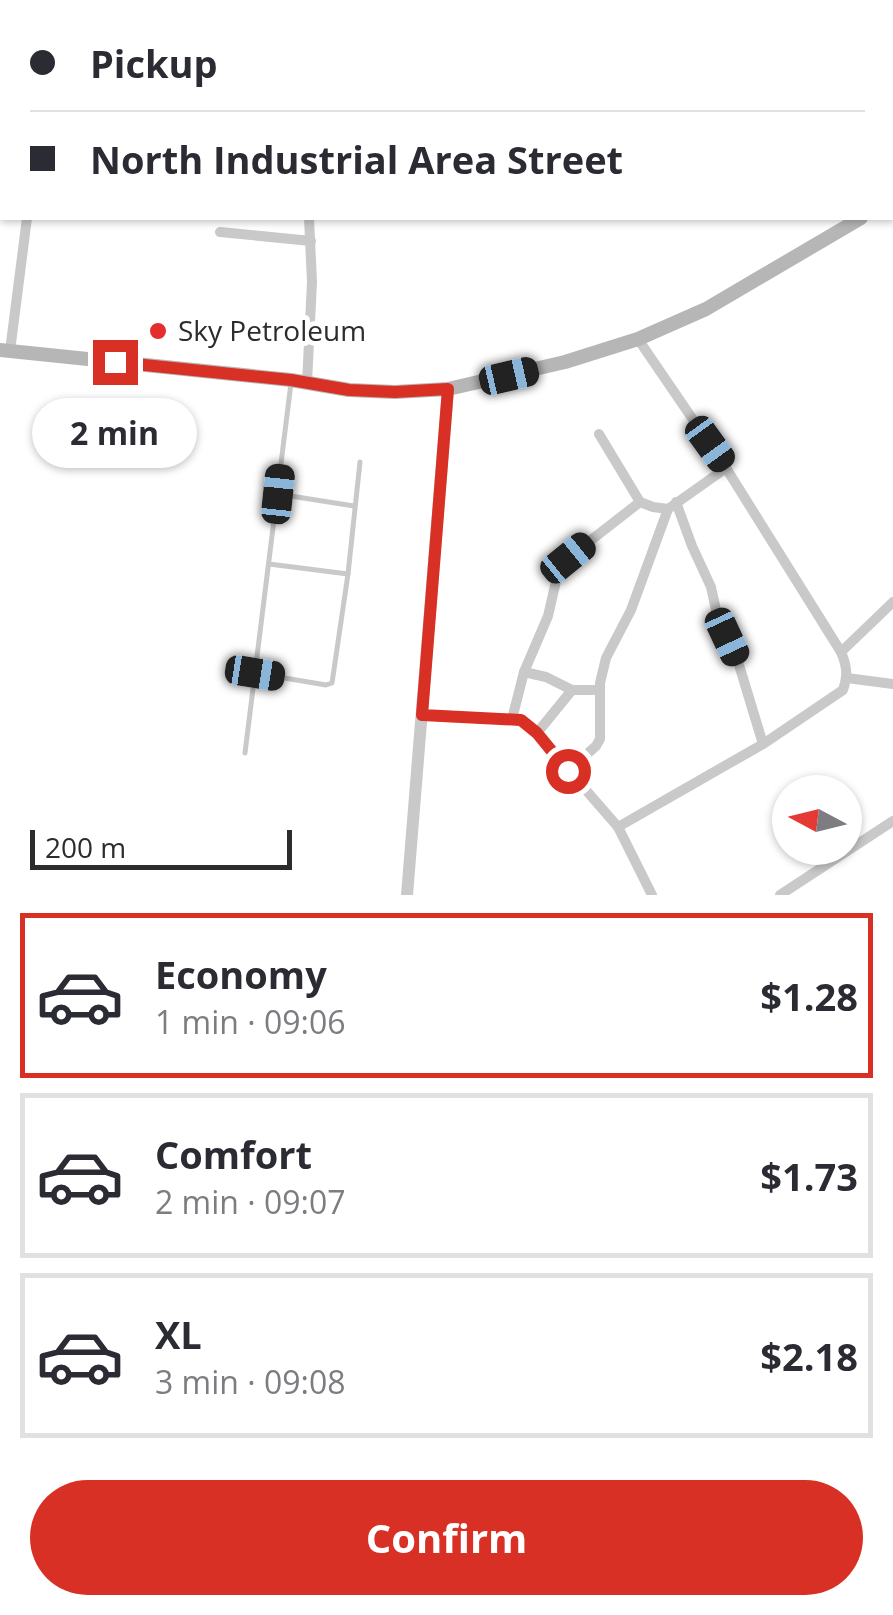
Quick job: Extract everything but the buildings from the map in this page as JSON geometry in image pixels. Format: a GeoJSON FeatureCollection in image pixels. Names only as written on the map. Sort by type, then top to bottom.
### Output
{"type":"FeatureCollection","features":[{"type":"Feature","properties":{"kind":"main road"},"geometry":{"type":"LineString","coordinates":[[5,350],[299,381],[349,390],[448,389],[565,362],[638,339],[706,308],[858,220]]}},
{"type":"Feature","properties":{"kind":"street"},"geometry":{"type":"LineString","coordinates":[[5,350],[27,220]]}},
{"type":"Feature","properties":{"kind":"street"},"geometry":{"type":"LineString","coordinates":[[299,381],[312,282],[309,220]]}},
{"type":"Feature","properties":{"kind":"street"},"geometry":{"type":"LineString","coordinates":[[220,232],[311,241]]}},
{"type":"Feature","properties":{"kind":"street"},"geometry":{"type":"LineString","coordinates":[[618,827],[763,744],[843,690],[847,678],[842,652],[726,468],[638,339]]}},
{"type":"Feature","properties":{"kind":"street"},"geometry":{"type":"LineString","coordinates":[[407,895],[448,389]]}},
{"type":"Feature","properties":{"kind":"street"},"geometry":{"type":"LineString","coordinates":[[599,434],[640,502],[653,507],[672,506],[726,468]]}},
{"type":"Feature","properties":{"kind":"street"},"geometry":{"type":"LineString","coordinates":[[512,719],[560,569],[568,558],[640,502]]}},
{"type":"Feature","properties":{"kind":"street"},"geometry":{"type":"LineString","coordinates":[[568,771],[600,739],[600,690],[606,658],[631,610],[672,506]]}},
{"type":"Feature","properties":{"kind":"street"},"geometry":{"type":"LineString","coordinates":[[672,506],[711,587],[718,618],[736,655],[763,744]]}},
{"type":"Feature","properties":{"kind":"street"},"geometry":{"type":"LineString","coordinates":[[842,652],[893,602]]}},
{"type":"Feature","properties":{"kind":"street"},"geometry":{"type":"LineString","coordinates":[[524,672],[546,677],[572,690],[600,690]]}},
{"type":"Feature","properties":{"kind":"street"},"geometry":{"type":"LineString","coordinates":[[847,678],[893,684]]}},
{"type":"Feature","properties":{"kind":"street"},"geometry":{"type":"LineString","coordinates":[[537,733],[572,690]]}},
{"type":"Feature","properties":{"kind":"street"},"geometry":{"type":"LineString","coordinates":[[422,715],[521,720],[537,733],[618,827],[652,895]]}},
{"type":"Feature","properties":{"kind":"street"},"geometry":{"type":"LineString","coordinates":[[780,895],[893,821]]}},
{"type":"Feature","properties":{"kind":"lane"},"geometry":{"type":"LineString","coordinates":[[245,753],[278,494],[299,381]]}},
{"type":"Feature","properties":{"kind":"lane"},"geometry":{"type":"LineString","coordinates":[[255,673],[326,685],[332,682],[360,462]]}},
{"type":"Feature","properties":{"kind":"lane"},"geometry":{"type":"LineString","coordinates":[[278,494],[354,506]]}},
{"type":"Feature","properties":{"kind":"lane"},"geometry":{"type":"LineString","coordinates":[[270,564],[348,574]]}},
{"type":"Feature","properties":{"kind":"place","name":"Sky Petroleum"},"geometry":{"type":"Point","coordinates":[158,331]}},
{"type":"Feature","properties":{"kind":"route"},"geometry":{"type":"LineString","coordinates":[[115,362],[291,380],[349,390],[448,389],[422,715],[521,720],[568,771]]}}]}
